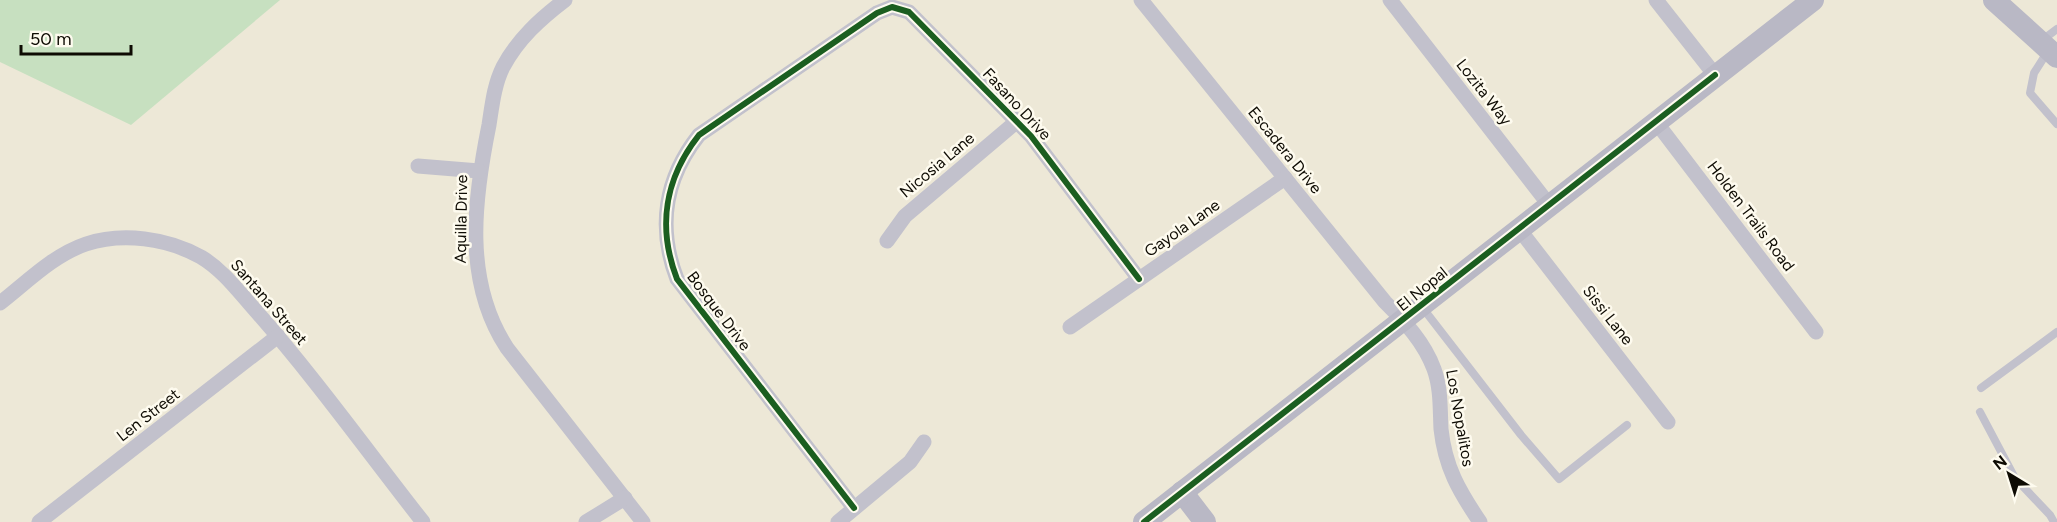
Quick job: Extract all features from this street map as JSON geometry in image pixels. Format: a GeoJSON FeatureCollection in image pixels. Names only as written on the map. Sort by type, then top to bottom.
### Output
{"type":"FeatureCollection","features":[{"type":"Feature","properties":{"kind":"main road","name":"El Nopal"},"geometry":{"type":"LineString","coordinates":[[1144,522],[1813,0]]}},
{"type":"Feature","properties":{"kind":"main road"},"geometry":{"type":"LineString","coordinates":[[1995,0],[2051,45]]}},
{"type":"Feature","properties":{"kind":"main road"},"geometry":{"type":"LineString","coordinates":[[1182,492],[1205,522]]}},
{"type":"Feature","properties":{"kind":"street","name":"Aquilla Drive"},"geometry":{"type":"LineString","coordinates":[[565,0],[530,29],[517,44],[498,78],[479,171],[476,263],[490,318],[507,348],[643,522]]}},
{"type":"Feature","properties":{"kind":"street","name":"Escadera Drive"},"geometry":{"type":"LineString","coordinates":[[1141,0],[1385,302],[1403,321]]}},
{"type":"Feature","properties":{"kind":"street","name":"Lozita Way"},"geometry":{"type":"LineString","coordinates":[[1390,0],[1550,206]]}},
{"type":"Feature","properties":{"kind":"street"},"geometry":{"type":"LineString","coordinates":[[1656,0],[1714,75]]}},
{"type":"Feature","properties":{"kind":"street","name":"Bosque Drive"},"geometry":{"type":"LineString","coordinates":[[854,508],[676,279],[666,242],[667,204],[678,167],[699,135],[877,13],[891,7],[909,12]]}},
{"type":"Feature","properties":{"kind":"street","name":"Fasano Drive"},"geometry":{"type":"LineString","coordinates":[[909,12],[1031,136],[1139,279]]}},
{"type":"Feature","properties":{"kind":"street","name":"Nicosia Lane"},"geometry":{"type":"LineString","coordinates":[[886,241],[905,216],[1016,122]]}},
{"type":"Feature","properties":{"kind":"street","name":"Holden Trails Road"},"geometry":{"type":"LineString","coordinates":[[1656,122],[1816,332]]}},
{"type":"Feature","properties":{"kind":"street"},"geometry":{"type":"LineString","coordinates":[[418,166],[479,171]]}},
{"type":"Feature","properties":{"kind":"street","name":"Gayola Lane"},"geometry":{"type":"LineString","coordinates":[[1070,327],[1285,178]]}},
{"type":"Feature","properties":{"kind":"street","name":"Sissi Lane"},"geometry":{"type":"LineString","coordinates":[[1519,229],[1668,422]]}},
{"type":"Feature","properties":{"kind":"street","name":"Santana Street"},"geometry":{"type":"LineString","coordinates":[[0,303],[67,251],[88,243],[139,238],[173,245],[202,258],[220,272],[278,336],[423,522]]}},
{"type":"Feature","properties":{"kind":"street","name":"Los Nopalitos"},"geometry":{"type":"LineString","coordinates":[[1403,321],[1424,346],[1435,371],[1449,472],[1480,522]]}},
{"type":"Feature","properties":{"kind":"street","name":"Len Street"},"geometry":{"type":"LineString","coordinates":[[39,522],[278,336]]}},
{"type":"Feature","properties":{"kind":"street"},"geometry":{"type":"LineString","coordinates":[[838,522],[910,462],[924,442]]}},
{"type":"Feature","properties":{"kind":"street"},"geometry":{"type":"LineString","coordinates":[[586,522],[625,498]]}},
{"type":"Feature","properties":{"kind":"lane"},"geometry":{"type":"LineString","coordinates":[[2051,45],[2034,73],[2030,93],[2057,124]]}},
{"type":"Feature","properties":{"kind":"lane"},"geometry":{"type":"LineString","coordinates":[[1422,306],[1521,435],[1559,479],[1627,425]]}},
{"type":"Feature","properties":{"kind":"lane"},"geometry":{"type":"LineString","coordinates":[[1981,388],[2057,332]]}},
{"type":"Feature","properties":{"kind":"lane"},"geometry":{"type":"LineString","coordinates":[[1980,412],[2015,478],[2054,522]]}},
{"type":"Feature","properties":{"kind":"green space"},"geometry":{"type":"Polygon","coordinates":[[[0,0],[280,0],[131,125],[0,62],[0,0]]]}},
{"type":"Feature","properties":{"kind":"cycle path"},"geometry":{"type":"LineString","coordinates":[[854,508],[677,279],[667,241],[668,204],[678,168],[699,135],[877,13],[892,7],[909,12],[1031,136],[1139,279]]}},
{"type":"Feature","properties":{"kind":"cycle path"},"geometry":{"type":"LineString","coordinates":[[1144,522],[1715,75]]}}]}
